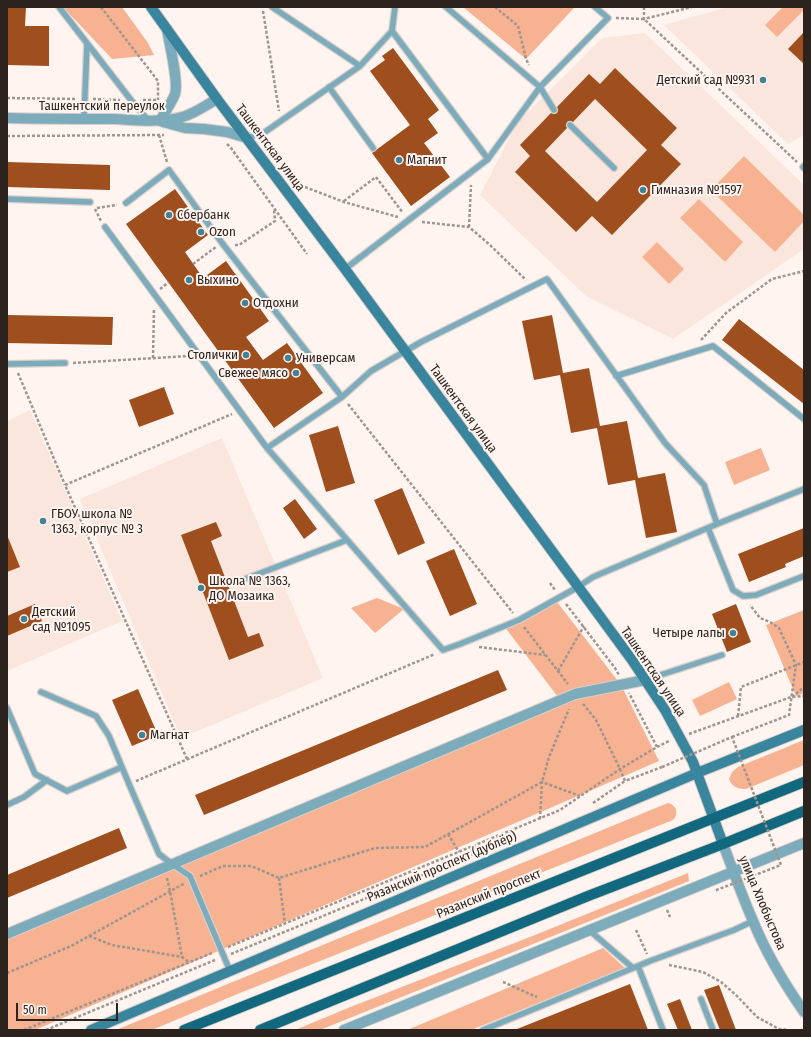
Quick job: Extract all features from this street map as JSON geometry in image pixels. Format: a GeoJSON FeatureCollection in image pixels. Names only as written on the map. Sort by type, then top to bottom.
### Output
{"type":"FeatureCollection","features":[{"type":"Feature","properties":{"kind":"main road","name":"Ташкентская улица"},"geometry":{"type":"LineString","coordinates":[[151,7],[217,99],[345,269],[632,660],[666,710],[693,762],[723,844]]}},
{"type":"Feature","properties":{"kind":"main road","name":"Рязанский проспект (дублёр)"},"geometry":{"type":"LineString","coordinates":[[91,1030],[697,773],[804,730]]}},
{"type":"Feature","properties":{"kind":"main road","name":"Рязанский проспект"},"geometry":{"type":"LineString","coordinates":[[184,1030],[804,782]]}},
{"type":"Feature","properties":{"kind":"main road"},"geometry":{"type":"LineString","coordinates":[[260,1030],[580,899],[804,811]]}},
{"type":"Feature","properties":{"kind":"street"},"geometry":{"type":"LineString","coordinates":[[167,29],[175,75],[176,92],[160,121],[185,128],[204,128],[227,132],[247,138]]}},
{"type":"Feature","properties":{"kind":"street","name":"Ташкентский переулок"},"geometry":{"type":"LineString","coordinates":[[7,118],[160,121],[182,117],[217,99]]}},
{"type":"Feature","properties":{"kind":"street"},"geometry":{"type":"LineString","coordinates":[[7,934],[575,694],[645,680]]}},
{"type":"Feature","properties":{"kind":"street"},"geometry":{"type":"LineString","coordinates":[[344,1030],[804,842]]}},
{"type":"Feature","properties":{"kind":"street","name":"улица Хлобыстова"},"geometry":{"type":"LineString","coordinates":[[723,844],[753,921],[774,964],[804,1012]]}},
{"type":"Feature","properties":{"kind":"lane"},"geometry":{"type":"LineString","coordinates":[[60,7],[130,100],[148,120]]}},
{"type":"Feature","properties":{"kind":"lane"},"geometry":{"type":"LineString","coordinates":[[272,7],[360,66]]}},
{"type":"Feature","properties":{"kind":"lane"},"geometry":{"type":"LineString","coordinates":[[247,138],[265,132],[360,66],[392,31],[395,7]]}},
{"type":"Feature","properties":{"kind":"lane"},"geometry":{"type":"LineString","coordinates":[[446,7],[540,87],[554,110]]}},
{"type":"Feature","properties":{"kind":"lane"},"geometry":{"type":"LineString","coordinates":[[345,269],[488,159],[540,87],[608,18],[595,7]]}},
{"type":"Feature","properties":{"kind":"lane"},"geometry":{"type":"LineString","coordinates":[[392,31],[488,159]]}},
{"type":"Feature","properties":{"kind":"lane"},"geometry":{"type":"LineString","coordinates":[[84,119],[87,44]]}},
{"type":"Feature","properties":{"kind":"lane"},"geometry":{"type":"LineString","coordinates":[[330,87],[373,148]]}},
{"type":"Feature","properties":{"kind":"lane"},"geometry":{"type":"LineString","coordinates":[[570,125],[614,168]]}},
{"type":"Feature","properties":{"kind":"lane"},"geometry":{"type":"LineString","coordinates":[[126,203],[169,170],[222,243],[342,397]]}},
{"type":"Feature","properties":{"kind":"lane"},"geometry":{"type":"LineString","coordinates":[[7,199],[90,202]]}},
{"type":"Feature","properties":{"kind":"lane"},"geometry":{"type":"LineString","coordinates":[[105,227],[267,448],[443,650],[519,620],[593,577],[804,489]]}},
{"type":"Feature","properties":{"kind":"lane"},"geometry":{"type":"LineString","coordinates":[[267,448],[342,397],[371,371],[421,342],[547,279],[665,443],[704,486],[717,524]]}},
{"type":"Feature","properties":{"kind":"lane"},"geometry":{"type":"LineString","coordinates":[[616,376],[713,346],[804,419]]}},
{"type":"Feature","properties":{"kind":"lane"},"geometry":{"type":"LineString","coordinates":[[7,364],[65,363]]}},
{"type":"Feature","properties":{"kind":"lane"},"geometry":{"type":"LineString","coordinates":[[708,528],[732,590],[743,596],[756,595],[804,576]]}},
{"type":"Feature","properties":{"kind":"lane"},"geometry":{"type":"LineString","coordinates":[[245,579],[347,540]]}},
{"type":"Feature","properties":{"kind":"lane"},"geometry":{"type":"LineString","coordinates":[[645,680],[722,655]]}},
{"type":"Feature","properties":{"kind":"lane"},"geometry":{"type":"LineString","coordinates":[[41,692],[96,716],[109,736],[160,854],[168,866],[190,876],[230,971]]}},
{"type":"Feature","properties":{"kind":"lane"},"geometry":{"type":"LineString","coordinates":[[7,708],[35,774],[67,791],[122,767]]}},
{"type":"Feature","properties":{"kind":"lane"},"geometry":{"type":"LineString","coordinates":[[7,722],[15,728]]}},
{"type":"Feature","properties":{"kind":"lane"},"geometry":{"type":"LineString","coordinates":[[7,805],[24,797],[47,780]]}},
{"type":"Feature","properties":{"kind":"lane"},"geometry":{"type":"LineString","coordinates":[[483,1030],[650,961],[734,930],[753,921]]}},
{"type":"Feature","properties":{"kind":"lane"},"geometry":{"type":"LineString","coordinates":[[588,930],[636,967],[663,1030]]}},
{"type":"Feature","properties":{"kind":"lane"},"geometry":{"type":"LineString","coordinates":[[701,999],[713,1030]]}},
{"type":"Feature","properties":{"kind":"path"},"geometry":{"type":"LineString","coordinates":[[102,7],[158,81]]}},
{"type":"Feature","properties":{"kind":"path"},"geometry":{"type":"LineString","coordinates":[[263,7],[281,121]]}},
{"type":"Feature","properties":{"kind":"path"},"geometry":{"type":"LineString","coordinates":[[495,7],[518,26],[526,59]]}},
{"type":"Feature","properties":{"kind":"path"},"geometry":{"type":"LineString","coordinates":[[644,7],[644,19],[804,167]]}},
{"type":"Feature","properties":{"kind":"path"},"geometry":{"type":"LineString","coordinates":[[608,18],[644,19],[692,7]]}},
{"type":"Feature","properties":{"kind":"path"},"geometry":{"type":"LineString","coordinates":[[7,98],[85,99]]}},
{"type":"Feature","properties":{"kind":"path"},"geometry":{"type":"LineString","coordinates":[[159,135],[169,170]]}},
{"type":"Feature","properties":{"kind":"path"},"geometry":{"type":"LineString","coordinates":[[7,136],[169,135]]}},
{"type":"Feature","properties":{"kind":"path"},"geometry":{"type":"LineString","coordinates":[[222,140],[231,148],[307,254]]}},
{"type":"Feature","properties":{"kind":"path"},"geometry":{"type":"LineString","coordinates":[[469,227],[471,172]]}},
{"type":"Feature","properties":{"kind":"path"},"geometry":{"type":"LineString","coordinates":[[344,202],[376,178],[408,220]]}},
{"type":"Feature","properties":{"kind":"path"},"geometry":{"type":"LineString","coordinates":[[305,187],[344,202],[408,220],[469,227],[490,245],[532,286]]}},
{"type":"Feature","properties":{"kind":"path"},"geometry":{"type":"LineString","coordinates":[[105,227],[94,208],[126,203]]}},
{"type":"Feature","properties":{"kind":"path"},"geometry":{"type":"LineString","coordinates":[[193,264],[222,243],[239,245],[275,221],[274,209]]}},
{"type":"Feature","properties":{"kind":"path"},"geometry":{"type":"LineString","coordinates":[[689,353],[726,313],[772,279],[804,271]]}},
{"type":"Feature","properties":{"kind":"path"},"geometry":{"type":"LineString","coordinates":[[153,358],[154,294]]}},
{"type":"Feature","properties":{"kind":"path"},"geometry":{"type":"LineString","coordinates":[[65,363],[199,355]]}},
{"type":"Feature","properties":{"kind":"path"},"geometry":{"type":"LineString","coordinates":[[14,364],[65,484],[187,759]]}},
{"type":"Feature","properties":{"kind":"path"},"geometry":{"type":"LineString","coordinates":[[342,397],[519,620],[596,720],[625,781]]}},
{"type":"Feature","properties":{"kind":"path"},"geometry":{"type":"LineString","coordinates":[[65,484],[240,411]]}},
{"type":"Feature","properties":{"kind":"path"},"geometry":{"type":"LineString","coordinates":[[590,805],[625,781],[789,715],[796,665],[779,628],[760,618],[743,596]]}},
{"type":"Feature","properties":{"kind":"path"},"geometry":{"type":"LineString","coordinates":[[558,671],[584,626]]}},
{"type":"Feature","properties":{"kind":"path"},"geometry":{"type":"LineString","coordinates":[[460,644],[546,655]]}},
{"type":"Feature","properties":{"kind":"path"},"geometry":{"type":"LineString","coordinates":[[129,784],[443,650]]}},
{"type":"Feature","properties":{"kind":"path"},"geometry":{"type":"LineString","coordinates":[[738,716],[741,687],[804,662]]}},
{"type":"Feature","properties":{"kind":"path"},"geometry":{"type":"LineString","coordinates":[[791,697],[804,687]]}},
{"type":"Feature","properties":{"kind":"path"},"geometry":{"type":"LineString","coordinates":[[540,819],[542,782],[549,757],[575,694]]}},
{"type":"Feature","properties":{"kind":"path"},"geometry":{"type":"LineString","coordinates":[[700,730],[791,697],[804,696]]}},
{"type":"Feature","properties":{"kind":"path"},"geometry":{"type":"LineString","coordinates":[[714,891],[781,865],[732,737]]}},
{"type":"Feature","properties":{"kind":"path"},"geometry":{"type":"LineString","coordinates":[[24,1030],[540,819],[560,810],[620,769]]}},
{"type":"Feature","properties":{"kind":"path"},"geometry":{"type":"LineString","coordinates":[[7,973],[71,946],[170,891],[222,866],[251,866],[279,878],[375,848],[426,847],[542,782],[580,796]]}},
{"type":"Feature","properties":{"kind":"path"},"geometry":{"type":"LineString","coordinates":[[448,834],[459,852]]}},
{"type":"Feature","properties":{"kind":"path"},"geometry":{"type":"LineString","coordinates":[[46,1030],[480,851]]}},
{"type":"Feature","properties":{"kind":"path"},"geometry":{"type":"LineString","coordinates":[[168,866],[170,891],[182,957]]}},
{"type":"Feature","properties":{"kind":"path"},"geometry":{"type":"LineString","coordinates":[[279,878],[285,924]]}},
{"type":"Feature","properties":{"kind":"path"},"geometry":{"type":"LineString","coordinates":[[636,930],[650,961],[703,972],[726,986],[757,1017],[780,1029],[788,1030]]}},
{"type":"Feature","properties":{"kind":"path"},"geometry":{"type":"LineString","coordinates":[[89,936],[112,945],[182,957],[189,962]]}},
{"type":"Feature","properties":{"kind":"path"},"geometry":{"type":"LineString","coordinates":[[503,982],[550,1003]]}},
{"type":"Feature","properties":{"kind":"shaded area"},"geometry":{"type":"Polygon","coordinates":[[[63,7],[122,7],[148,43],[154,55],[112,59],[63,7]]]}},
{"type":"Feature","properties":{"kind":"shaded area"},"geometry":{"type":"Polygon","coordinates":[[[463,7],[575,7],[526,59],[463,7]]]}},
{"type":"Feature","properties":{"kind":"shaded area","name":"Детский сад №931"},"geometry":{"type":"Polygon","coordinates":[[[728,7],[804,7],[804,135],[788,144],[664,25],[728,7]]]}},
{"type":"Feature","properties":{"kind":"shaded area"},"geometry":{"type":"Polygon","coordinates":[[[783,7],[803,7],[804,10],[777,37],[765,25],[783,7]]]}},
{"type":"Feature","properties":{"kind":"shaded area","name":"Гимназия №1597"},"geometry":{"type":"Polygon","coordinates":[[[645,33],[804,185],[804,249],[673,339],[586,296],[480,195],[517,123],[602,38],[645,33]]]}},
{"type":"Feature","properties":{"kind":"shaded area"},"geometry":{"type":"Polygon","coordinates":[[[744,156],[804,215],[804,221],[775,252],[711,190],[744,156]]]}},
{"type":"Feature","properties":{"kind":"shaded area"},"geometry":{"type":"Polygon","coordinates":[[[699,199],[743,242],[725,262],[680,218],[699,199]]]}},
{"type":"Feature","properties":{"kind":"shaded area"},"geometry":{"type":"Polygon","coordinates":[[[657,242],[684,269],[669,284],[642,257],[657,242]]]}},
{"type":"Feature","properties":{"kind":"shaded area","name":"ГБОУ школа № 1363, корпус № 3"},"geometry":{"type":"Polygon","coordinates":[[[30,410],[122,621],[7,671],[7,421],[30,410]]]}},
{"type":"Feature","properties":{"kind":"shaded area","name":"Школа № 1363, ДО Мозаика"},"geometry":{"type":"Polygon","coordinates":[[[222,438],[323,678],[181,738],[80,499],[222,438]]]}},
{"type":"Feature","properties":{"kind":"shaded area"},"geometry":{"type":"Polygon","coordinates":[[[761,448],[770,470],[734,485],[725,462],[761,448]]]}},
{"type":"Feature","properties":{"kind":"shaded area"},"geometry":{"type":"Polygon","coordinates":[[[377,598],[404,609],[375,633],[351,608],[377,598]]]}},
{"type":"Feature","properties":{"kind":"shaded area"},"geometry":{"type":"Polygon","coordinates":[[[554,598],[621,685],[659,761],[35,1030],[7,1030],[7,938],[561,701],[504,626],[554,598]]]}},
{"type":"Feature","properties":{"kind":"shaded area"},"geometry":{"type":"Polygon","coordinates":[[[804,610],[804,693],[796,696],[766,625],[804,610]]]}},
{"type":"Feature","properties":{"kind":"shaded area"},"geometry":{"type":"Polygon","coordinates":[[[729,682],[737,699],[700,716],[692,700],[729,682]]]}},
{"type":"Feature","properties":{"kind":"shaded area"},"geometry":{"type":"Polygon","coordinates":[[[804,740],[804,765],[746,789],[740,789],[730,782],[729,779],[732,772],[738,767],[804,740]]]}},
{"type":"Feature","properties":{"kind":"shaded area"},"geometry":{"type":"Polygon","coordinates":[[[668,803],[671,804],[676,810],[676,815],[673,820],[235,995],[152,1030],[116,1030],[668,803]]]}},
{"type":"Feature","properties":{"kind":"shaded area"},"geometry":{"type":"Polygon","coordinates":[[[688,873],[689,881],[320,1030],[295,1030],[535,935],[688,873]]]}},
{"type":"Feature","properties":{"kind":"shaded area"},"geometry":{"type":"Polygon","coordinates":[[[603,948],[625,968],[471,1030],[407,1030],[603,948]]]}},
{"type":"Feature","properties":{"kind":"building"},"geometry":{"type":"Polygon","coordinates":[[[7,7],[26,7],[25,26],[49,26],[49,66],[7,65],[7,7]]]}},
{"type":"Feature","properties":{"kind":"building"},"geometry":{"type":"Polygon","coordinates":[[[804,32],[804,64],[788,49],[804,32]]]}},
{"type":"Feature","properties":{"kind":"building"},"geometry":{"type":"Polygon","coordinates":[[[393,48],[439,110],[428,119],[438,133],[424,143],[450,177],[411,206],[372,153],[410,125],[370,71],[385,60],[382,56],[393,48]]]}},
{"type":"Feature","properties":{"kind":"building"},"geometry":{"type":"Polygon","coordinates":[[[615,68],[677,128],[661,145],[681,164],[612,235],[592,216],[576,232],[515,172],[530,156],[520,145],[551,113],[557,113],[557,107],[589,74],[600,84],[615,68]],[[595,99],[573,122],[567,122],[567,128],[545,151],[597,202],[647,150],[595,99]]]}},
{"type":"Feature","properties":{"kind":"building"},"geometry":{"type":"Polygon","coordinates":[[[7,162],[110,165],[110,190],[7,187],[7,162]]]}},
{"type":"Feature","properties":{"kind":"building"},"geometry":{"type":"Polygon","coordinates":[[[175,189],[208,235],[185,252],[203,278],[226,261],[269,321],[246,337],[263,360],[287,343],[323,393],[274,428],[126,224],[175,189]]]}},
{"type":"Feature","properties":{"kind":"building"},"geometry":{"type":"Polygon","coordinates":[[[7,315],[113,317],[112,345],[7,343],[7,315]]]}},
{"type":"Feature","properties":{"kind":"building"},"geometry":{"type":"Polygon","coordinates":[[[552,315],[563,373],[589,368],[600,426],[627,421],[638,478],[665,473],[677,532],[646,538],[635,480],[608,485],[597,428],[571,433],[560,375],[534,380],[522,321],[552,315]]]}},
{"type":"Feature","properties":{"kind":"building"},"geometry":{"type":"Polygon","coordinates":[[[739,319],[804,370],[804,404],[722,340],[739,319]]]}},
{"type":"Feature","properties":{"kind":"building"},"geometry":{"type":"Polygon","coordinates":[[[164,387],[174,414],[139,427],[129,400],[164,387]]]}},
{"type":"Feature","properties":{"kind":"building"},"geometry":{"type":"Polygon","coordinates":[[[338,426],[355,483],[326,492],[309,435],[338,426]]]}},
{"type":"Feature","properties":{"kind":"building"},"geometry":{"type":"Polygon","coordinates":[[[402,488],[425,543],[398,555],[374,500],[402,488]]]}},
{"type":"Feature","properties":{"kind":"building"},"geometry":{"type":"Polygon","coordinates":[[[295,499],[317,529],[304,539],[283,508],[295,499]]]}},
{"type":"Feature","properties":{"kind":"building"},"geometry":{"type":"Polygon","coordinates":[[[216,522],[222,536],[211,541],[248,637],[259,633],[264,646],[229,660],[181,535],[216,522]]]}},
{"type":"Feature","properties":{"kind":"building"},"geometry":{"type":"Polygon","coordinates":[[[804,528],[804,556],[785,564],[786,567],[749,582],[738,554],[804,528]]]}},
{"type":"Feature","properties":{"kind":"building"},"geometry":{"type":"Polygon","coordinates":[[[7,535],[20,567],[7,572],[7,535]]]}},
{"type":"Feature","properties":{"kind":"building"},"geometry":{"type":"Polygon","coordinates":[[[454,549],[477,604],[450,616],[426,561],[454,549]]]}},
{"type":"Feature","properties":{"kind":"building","name":"Детский сад №1095"},"geometry":{"type":"Polygon","coordinates":[[[35,604],[42,621],[7,636],[7,616],[35,604]]]}},
{"type":"Feature","properties":{"kind":"building","name":"Четыре лапы"},"geometry":{"type":"Polygon","coordinates":[[[736,604],[751,642],[727,652],[712,614],[736,604]]]}},
{"type":"Feature","properties":{"kind":"building"},"geometry":{"type":"Polygon","coordinates":[[[498,670],[507,690],[204,815],[195,795],[498,670]]]}},
{"type":"Feature","properties":{"kind":"building"},"geometry":{"type":"Polygon","coordinates":[[[138,689],[158,735],[132,746],[112,700],[138,689]]]}},
{"type":"Feature","properties":{"kind":"building"},"geometry":{"type":"Polygon","coordinates":[[[119,828],[127,848],[7,898],[7,875],[119,828]]]}},
{"type":"Feature","properties":{"kind":"building"},"geometry":{"type":"Polygon","coordinates":[[[630,984],[648,1030],[517,1030],[517,1029],[630,984]]]}},
{"type":"Feature","properties":{"kind":"building"},"geometry":{"type":"Polygon","coordinates":[[[719,985],[736,1030],[720,1030],[704,990],[719,985]]]}},
{"type":"Feature","properties":{"kind":"building"},"geometry":{"type":"Polygon","coordinates":[[[680,999],[692,1030],[678,1030],[667,1004],[680,999]]]}},
{"type":"Feature","properties":{"kind":"place","name":"Детский сад №931"},"geometry":{"type":"Point","coordinates":[763,80]}},
{"type":"Feature","properties":{"kind":"place","name":"Магнит"},"geometry":{"type":"Point","coordinates":[399,160]}},
{"type":"Feature","properties":{"kind":"place","name":"Гимназия №1597"},"geometry":{"type":"Point","coordinates":[643,190]}},
{"type":"Feature","properties":{"kind":"place","name":"Сбербанк"},"geometry":{"type":"Point","coordinates":[169,215]}},
{"type":"Feature","properties":{"kind":"place","name":"Ozon"},"geometry":{"type":"Point","coordinates":[201,232]}},
{"type":"Feature","properties":{"kind":"place","name":"Выхино"},"geometry":{"type":"Point","coordinates":[189,280]}},
{"type":"Feature","properties":{"kind":"place","name":"Отдохни"},"geometry":{"type":"Point","coordinates":[245,303]}},
{"type":"Feature","properties":{"kind":"place","name":"Столички"},"geometry":{"type":"Point","coordinates":[246,355]}},
{"type":"Feature","properties":{"kind":"place","name":"Универсам"},"geometry":{"type":"Point","coordinates":[288,358]}},
{"type":"Feature","properties":{"kind":"place","name":"Свежее мясо"},"geometry":{"type":"Point","coordinates":[296,373]}},
{"type":"Feature","properties":{"kind":"place","name":"ГБОУ школа № 1363, корпус № 3"},"geometry":{"type":"Point","coordinates":[43,521]}},
{"type":"Feature","properties":{"kind":"place","name":"Школа № 1363, ДО Мозаика"},"geometry":{"type":"Point","coordinates":[201,588]}},
{"type":"Feature","properties":{"kind":"place","name":"Детский сад №1095"},"geometry":{"type":"Point","coordinates":[24,619]}},
{"type":"Feature","properties":{"kind":"place","name":"Четыре лапы"},"geometry":{"type":"Point","coordinates":[733,633]}},
{"type":"Feature","properties":{"kind":"place","name":"Магнат"},"geometry":{"type":"Point","coordinates":[142,735]}}]}
